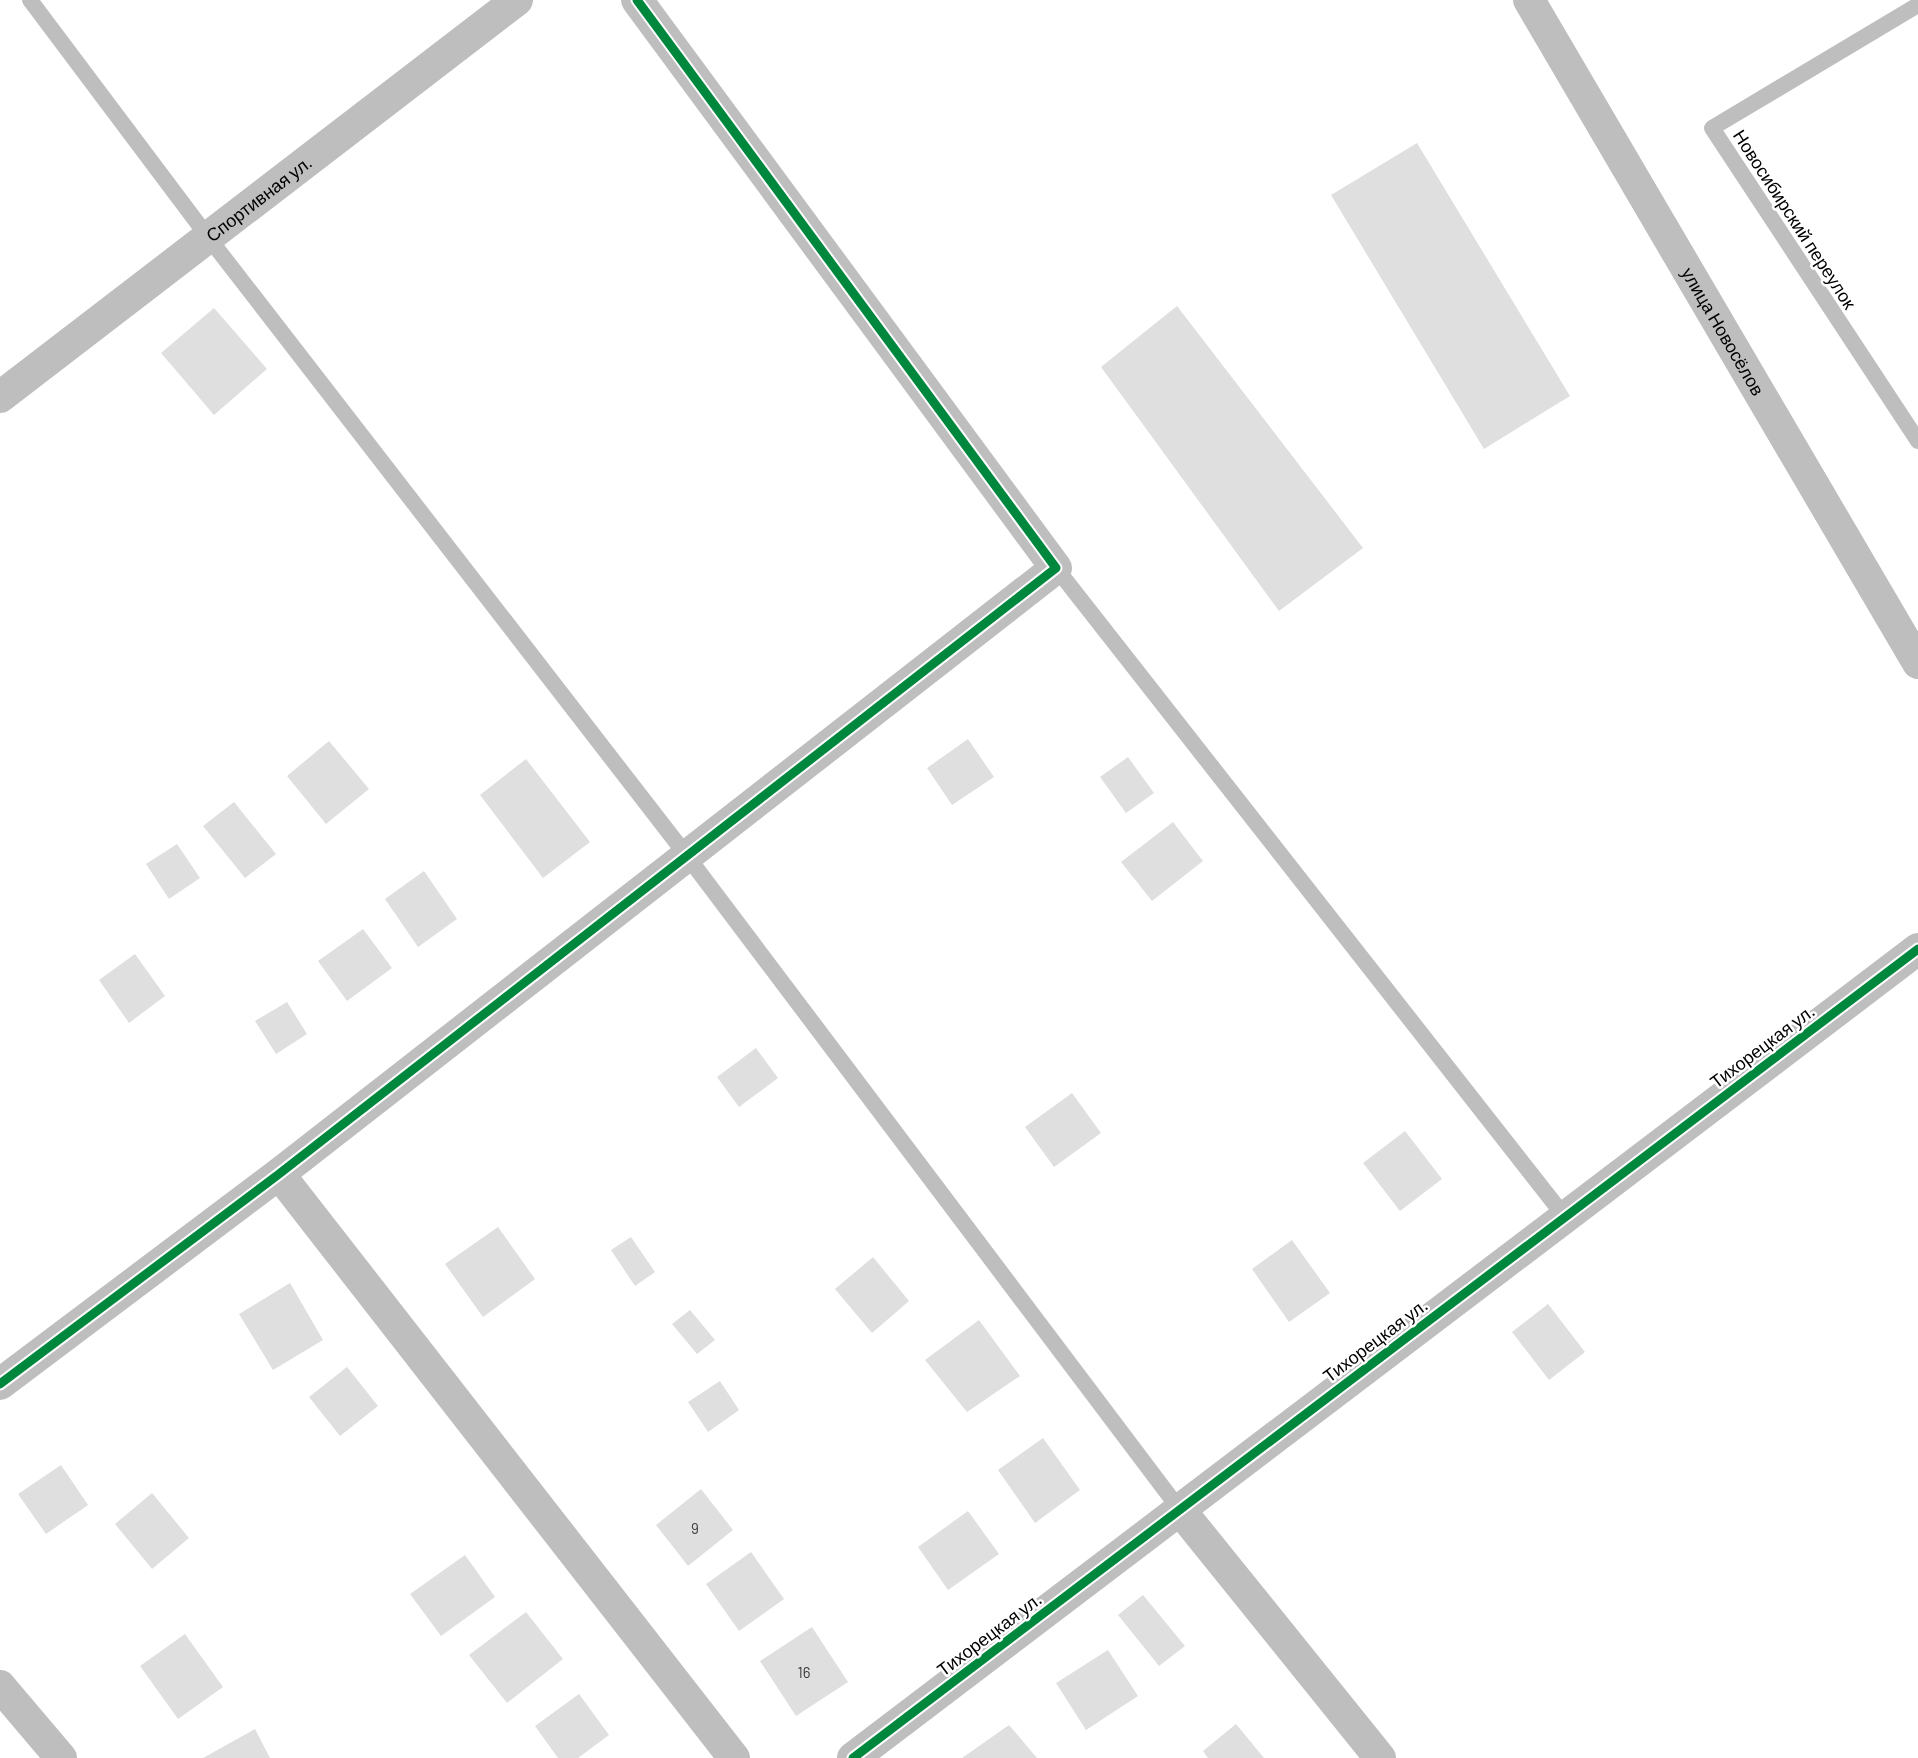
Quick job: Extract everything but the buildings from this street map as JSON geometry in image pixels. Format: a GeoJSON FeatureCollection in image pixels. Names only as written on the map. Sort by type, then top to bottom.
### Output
{"type":"FeatureCollection","features":[{"type":"Feature","properties":{"kind":"street","name":"Спортивная ул."},"geometry":{"type":"LineString","coordinates":[[0,397],[517,0]]}},
{"type":"Feature","properties":{"kind":"street"},"geometry":{"type":"LineString","coordinates":[[0,1384],[279,1174],[1056,568],[637,0]]}},
{"type":"Feature","properties":{"kind":"street","name":"улица Новосёлов"},"geometry":{"type":"LineString","coordinates":[[1529,0],[1918,663]]}},
{"type":"Feature","properties":{"kind":"street","name":"Тихорецкая ул."},"geometry":{"type":"LineString","coordinates":[[853,1758],[1918,949]]}},
{"type":"Feature","properties":{"kind":"street"},"geometry":{"type":"LineString","coordinates":[[279,1174],[734,1758]]}},
{"type":"Feature","properties":{"kind":"street"},"geometry":{"type":"LineString","coordinates":[[1180,1510],[1380,1758]]}},
{"type":"Feature","properties":{"kind":"street"},"geometry":{"type":"LineString","coordinates":[[0,1686],[61,1758]]}},
{"type":"Feature","properties":{"kind":"lane"},"geometry":{"type":"LineString","coordinates":[[30,0],[208,237],[687,856],[1180,1510]]}},
{"type":"Feature","properties":{"kind":"lane","name":"Новосибирский переулок"},"geometry":{"type":"LineString","coordinates":[[1918,5],[1712,128],[1918,441]]}},
{"type":"Feature","properties":{"kind":"lane"},"geometry":{"type":"LineString","coordinates":[[1056,568],[1565,1217]]}},
{"type":"Feature","properties":{"kind":"cycle path"},"geometry":{"type":"LineString","coordinates":[[0,1384],[279,1174],[1056,568],[637,0]]}},
{"type":"Feature","properties":{"kind":"cycle path"},"geometry":{"type":"LineString","coordinates":[[853,1758],[1918,949]]}}]}
